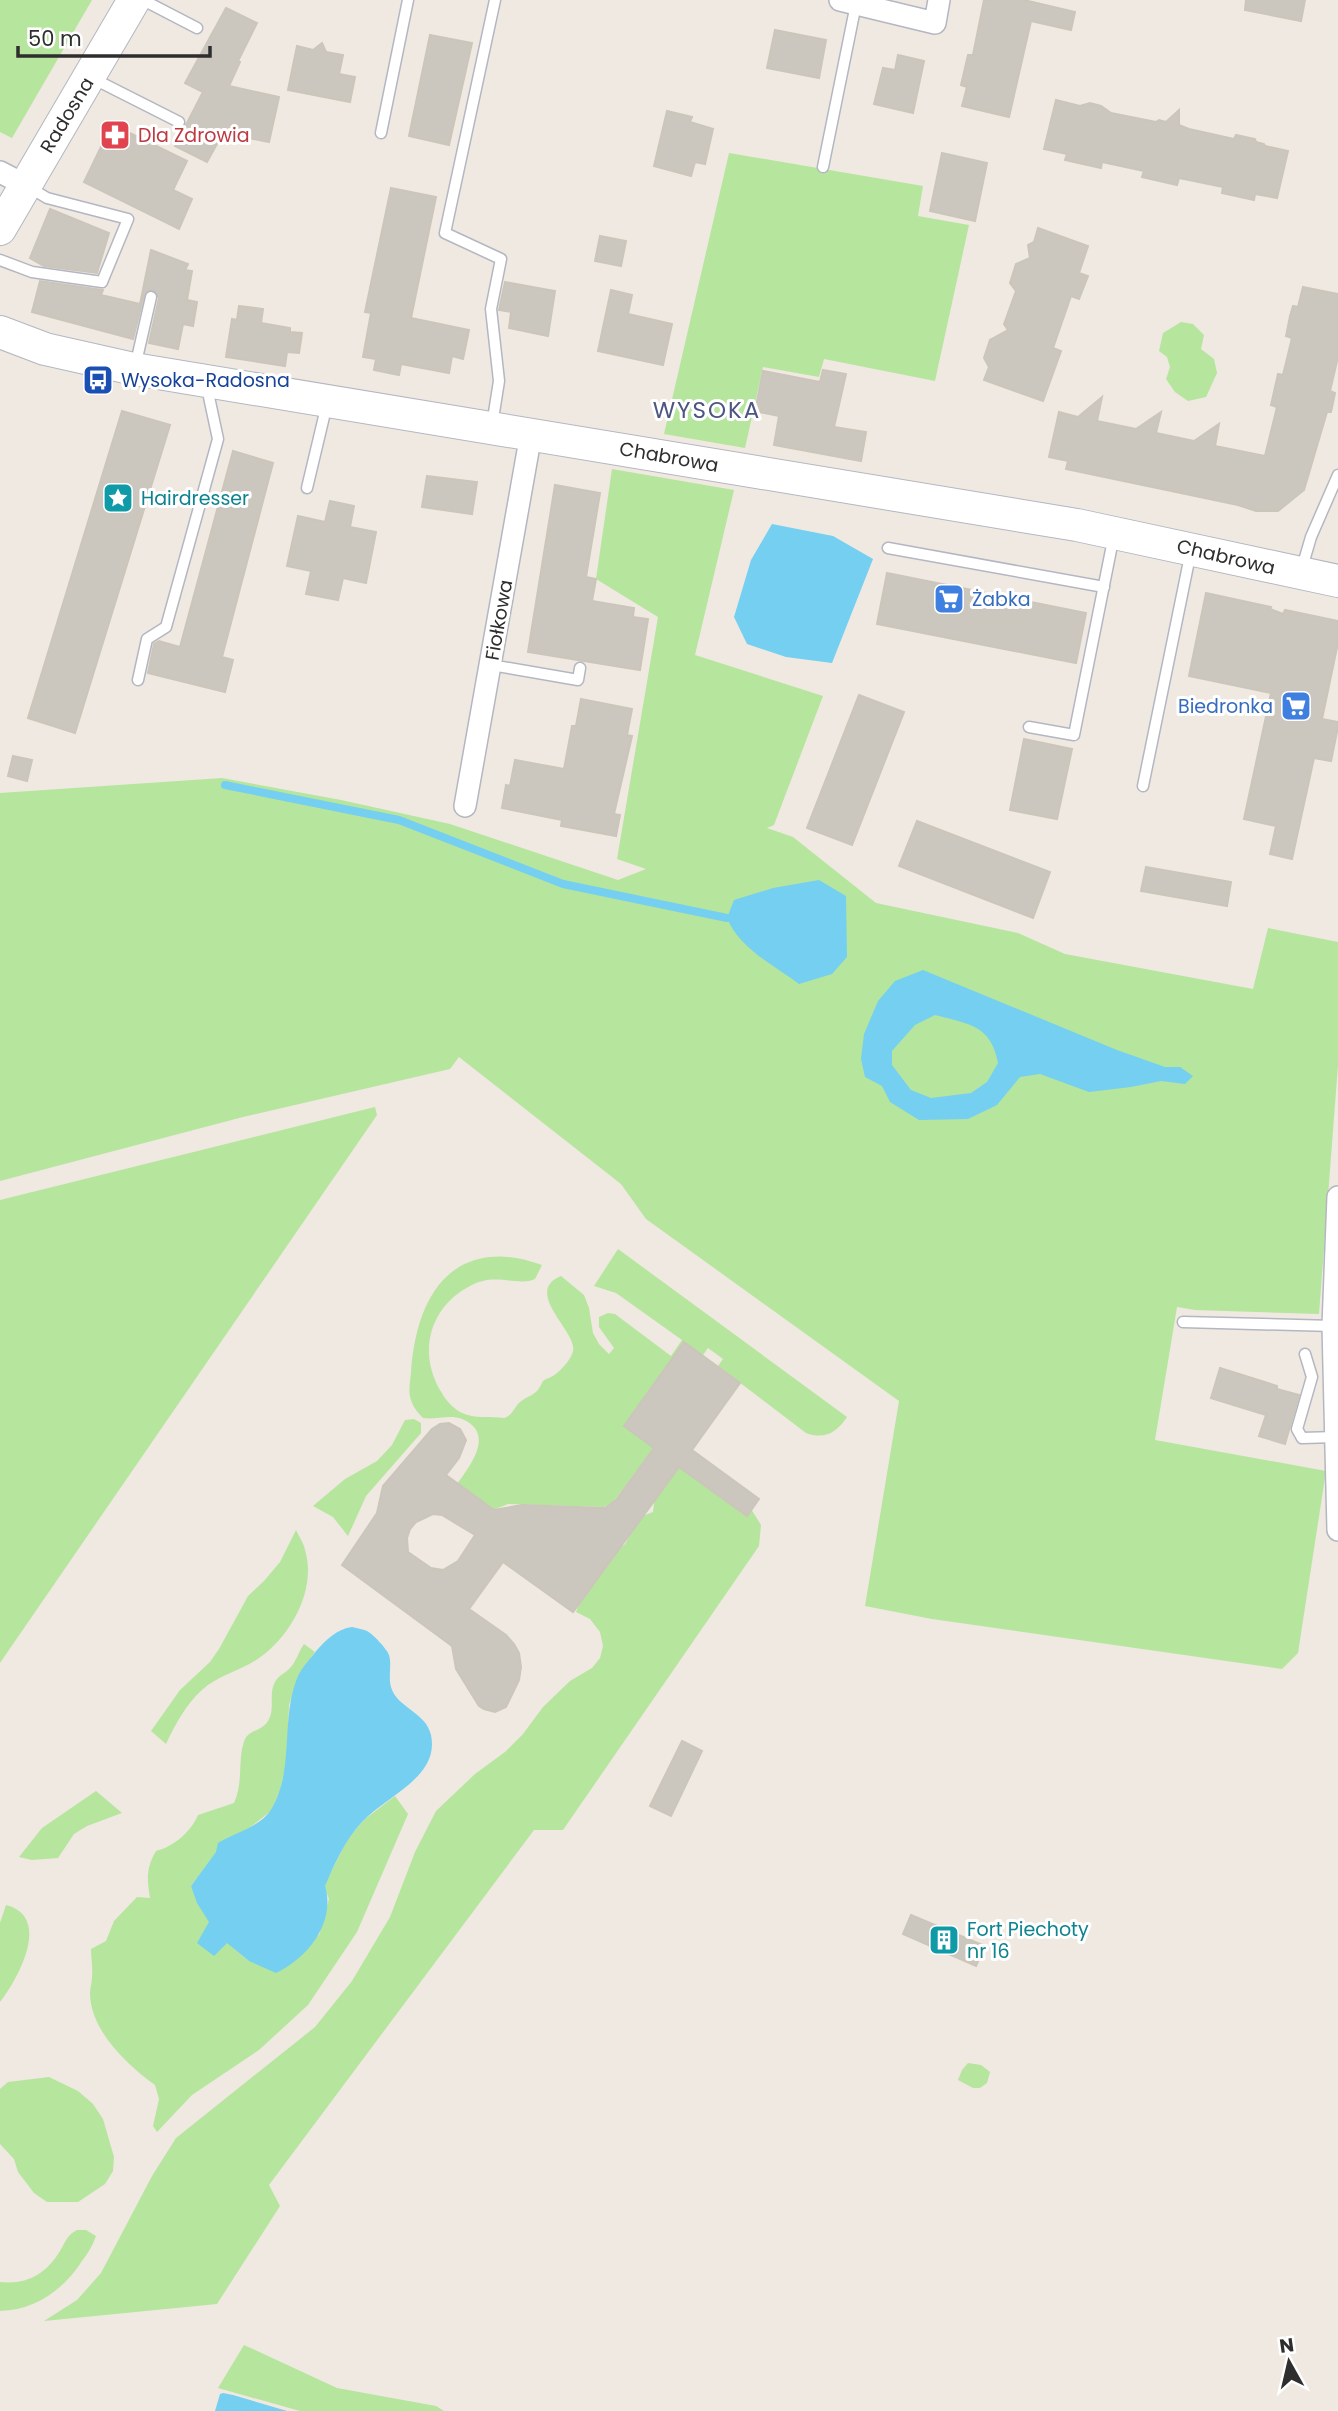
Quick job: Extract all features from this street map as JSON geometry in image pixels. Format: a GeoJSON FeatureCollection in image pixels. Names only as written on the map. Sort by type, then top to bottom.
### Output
{"type":"FeatureCollection","features":[{"type":"Feature","properties":{"kind":"street","name":"Radosna"},"geometry":{"type":"LineString","coordinates":[[0,229],[12,178],[90,77],[134,0]]}},
{"type":"Feature","properties":{"kind":"street"},"geometry":{"type":"LineString","coordinates":[[848,2],[935,23],[939,0]]}},
{"type":"Feature","properties":{"kind":"street","name":"Chabrowa"},"geometry":{"type":"LineString","coordinates":[[0,332],[45,349],[134,369],[1115,533],[1338,581]]}},
{"type":"Feature","properties":{"kind":"street","name":"Fiołkowa"},"geometry":{"type":"LineString","coordinates":[[465,806],[531,434]]}},
{"type":"Feature","properties":{"kind":"street"},"geometry":{"type":"LineString","coordinates":[[1338,1197],[1333,1326],[1338,1530]]}},
{"type":"Feature","properties":{"kind":"lane"},"geometry":{"type":"LineString","coordinates":[[143,0],[197,29]]}},
{"type":"Feature","properties":{"kind":"lane"},"geometry":{"type":"LineString","coordinates":[[381,133],[408,0]]}},
{"type":"Feature","properties":{"kind":"lane"},"geometry":{"type":"LineString","coordinates":[[491,428],[499,382],[491,309],[501,259],[445,233],[495,0]]}},
{"type":"Feature","properties":{"kind":"lane"},"geometry":{"type":"LineString","coordinates":[[823,167],[848,2]]}},
{"type":"Feature","properties":{"kind":"lane"},"geometry":{"type":"LineString","coordinates":[[90,77],[179,122]]}},
{"type":"Feature","properties":{"kind":"lane"},"geometry":{"type":"LineString","coordinates":[[0,260],[32,272],[102,282],[128,219],[47,198],[12,178]]}},
{"type":"Feature","properties":{"kind":"lane"},"geometry":{"type":"LineString","coordinates":[[134,369],[151,297]]}},
{"type":"Feature","properties":{"kind":"lane"},"geometry":{"type":"LineString","coordinates":[[138,680],[147,639],[166,627],[218,439],[209,397],[211,383]]}},
{"type":"Feature","properties":{"kind":"lane"},"geometry":{"type":"LineString","coordinates":[[307,488],[327,402]]}},
{"type":"Feature","properties":{"kind":"lane"},"geometry":{"type":"LineString","coordinates":[[1300,573],[1311,537],[1338,475]]}},
{"type":"Feature","properties":{"kind":"lane"},"geometry":{"type":"LineString","coordinates":[[1029,727],[1074,735],[1115,533]]}},
{"type":"Feature","properties":{"kind":"lane"},"geometry":{"type":"LineString","coordinates":[[888,548],[1104,587]]}},
{"type":"Feature","properties":{"kind":"lane"},"geometry":{"type":"LineString","coordinates":[[1143,786],[1191,548]]}},
{"type":"Feature","properties":{"kind":"lane"},"geometry":{"type":"LineString","coordinates":[[491,666],[578,680],[580,668]]}},
{"type":"Feature","properties":{"kind":"lane"},"geometry":{"type":"LineString","coordinates":[[1183,1322],[1333,1326]]}},
{"type":"Feature","properties":{"kind":"lane"},"geometry":{"type":"LineString","coordinates":[[1305,1354],[1312,1377],[1297,1429],[1302,1438],[1336,1437]]}},
{"type":"Feature","properties":{"kind":"green space"},"geometry":{"type":"Polygon","coordinates":[[[0,0],[92,0],[12,138],[0,132],[0,0]]]}},
{"type":"Feature","properties":{"kind":"green space"},"geometry":{"type":"Polygon","coordinates":[[[729,153],[923,186],[918,216],[969,225],[935,381],[824,359],[819,377],[763,367],[745,448],[664,434],[729,153]]]}},
{"type":"Feature","properties":{"kind":"green space"},"geometry":{"type":"Polygon","coordinates":[[[1181,322],[1193,324],[1204,335],[1201,349],[1214,359],[1217,373],[1206,397],[1188,401],[1175,392],[1166,379],[1170,367],[1167,357],[1159,351],[1163,333],[1181,322]]]}},
{"type":"Feature","properties":{"kind":"green space"},"geometry":{"type":"Polygon","coordinates":[[[612,469],[734,490],[695,655],[823,696],[774,825],[767,828],[793,837],[876,903],[1018,933],[1065,954],[1253,989],[1268,928],[1338,942],[1338,1065],[1319,1314],[1195,1310],[1177,1307],[1155,1440],[1326,1471],[1298,1653],[1282,1669],[932,1619],[865,1606],[899,1401],[646,1219],[621,1184],[459,1057],[450,1069],[243,1117],[0,1181],[0,793],[222,778],[450,824],[618,880],[646,869],[617,859],[658,617],[596,579],[612,469]]]}},
{"type":"Feature","properties":{"kind":"green space"},"geometry":{"type":"Polygon","coordinates":[[[375,1107],[377,1115],[0,1663],[0,1200],[375,1107]]]}},
{"type":"Feature","properties":{"kind":"green space"},"geometry":{"type":"Polygon","coordinates":[[[618,1249],[847,1417],[839,1427],[825,1435],[806,1433],[718,1366],[723,1359],[708,1348],[703,1355],[683,1366],[678,1450],[742,1514],[751,1509],[761,1525],[759,1546],[563,1830],[534,1830],[269,2185],[280,2206],[217,2304],[44,2321],[77,2300],[101,2273],[152,2176],[176,2138],[315,2027],[352,1981],[390,1917],[415,1852],[436,1811],[475,1774],[505,1752],[523,1734],[543,1707],[570,1681],[592,1668],[600,1658],[603,1646],[600,1632],[590,1619],[576,1612],[587,1584],[599,1577],[609,1556],[625,1544],[640,1517],[653,1512],[653,1485],[646,1458],[614,1501],[604,1507],[508,1504],[493,1510],[457,1484],[477,1450],[479,1441],[472,1425],[457,1418],[423,1418],[412,1403],[410,1387],[418,1329],[437,1287],[459,1267],[490,1257],[511,1257],[542,1265],[535,1279],[528,1281],[498,1279],[472,1285],[446,1304],[438,1316],[429,1344],[433,1375],[447,1400],[462,1413],[477,1417],[507,1417],[519,1403],[535,1393],[543,1381],[569,1360],[573,1351],[572,1343],[549,1302],[547,1292],[551,1283],[561,1276],[584,1295],[593,1333],[609,1354],[614,1348],[599,1327],[599,1317],[608,1313],[615,1314],[671,1356],[682,1340],[616,1293],[594,1286],[618,1249]]]}},
{"type":"Feature","properties":{"kind":"green space"},"geometry":{"type":"Polygon","coordinates":[[[414,1419],[421,1423],[421,1433],[366,1496],[348,1536],[333,1517],[313,1506],[345,1479],[377,1461],[392,1445],[405,1420],[414,1419]]]}},
{"type":"Feature","properties":{"kind":"green space"},"geometry":{"type":"Polygon","coordinates":[[[296,1530],[308,1565],[304,1596],[291,1624],[271,1649],[259,1658],[215,1680],[202,1690],[186,1708],[166,1744],[151,1731],[180,1690],[210,1662],[248,1596],[280,1562],[296,1530]]]}},
{"type":"Feature","properties":{"kind":"green space"},"geometry":{"type":"Polygon","coordinates":[[[304,1644],[315,1652],[299,1675],[289,1705],[287,1760],[280,1791],[271,1811],[244,1832],[227,1838],[191,1886],[208,1919],[249,1961],[319,1935],[329,1899],[324,1886],[348,1838],[365,1819],[395,1796],[408,1814],[357,1932],[308,2005],[259,2050],[192,2095],[157,2132],[153,2126],[159,2099],[155,2085],[122,2057],[96,2020],[90,1993],[91,1949],[106,1941],[114,1921],[137,1897],[150,1898],[148,1874],[156,1851],[181,1838],[198,1815],[234,1803],[245,1739],[267,1723],[274,1683],[292,1666],[304,1644]]]}},
{"type":"Feature","properties":{"kind":"green space"},"geometry":{"type":"Polygon","coordinates":[[[96,1791],[122,1813],[87,1826],[74,1834],[58,1858],[32,1860],[19,1857],[42,1828],[96,1791]]]}},
{"type":"Feature","properties":{"kind":"green space"},"geometry":{"type":"Polygon","coordinates":[[[6,1905],[20,1912],[27,1922],[29,1935],[22,1965],[0,2002],[0,1923],[6,1905]]]}},
{"type":"Feature","properties":{"kind":"green space"},"geometry":{"type":"Polygon","coordinates":[[[968,2063],[981,2065],[990,2072],[987,2083],[980,2088],[973,2088],[958,2080],[968,2063]]]}},
{"type":"Feature","properties":{"kind":"green space"},"geometry":{"type":"Polygon","coordinates":[[[49,2077],[78,2091],[93,2104],[103,2119],[114,2157],[113,2171],[105,2184],[78,2202],[47,2202],[34,2193],[18,2172],[14,2159],[0,2144],[0,2089],[8,2082],[49,2077]]]}},
{"type":"Feature","properties":{"kind":"green space"},"geometry":{"type":"Polygon","coordinates":[[[77,2230],[86,2230],[96,2236],[92,2246],[67,2280],[37,2302],[13,2310],[0,2311],[0,2282],[19,2282],[42,2272],[55,2259],[69,2236],[77,2230]]]}},
{"type":"Feature","properties":{"kind":"green space"},"geometry":{"type":"Polygon","coordinates":[[[244,2345],[337,2388],[436,2406],[444,2411],[300,2411],[218,2388],[244,2345]]]}},
{"type":"Feature","properties":{"kind":"water"},"geometry":{"type":"Polygon","coordinates":[[[772,524],[833,536],[873,559],[832,663],[786,657],[747,644],[734,617],[751,560],[772,524]]]}},
{"type":"Feature","properties":{"kind":"water"},"geometry":{"type":"Polygon","coordinates":[[[819,880],[846,896],[847,957],[832,974],[799,984],[748,947],[732,929],[727,918],[734,900],[773,888],[819,880]]]}},
{"type":"Feature","properties":{"kind":"water"},"geometry":{"type":"Polygon","coordinates":[[[923,970],[1117,1050],[1165,1067],[1180,1067],[1193,1076],[1185,1084],[1161,1081],[1089,1092],[1040,1074],[1020,1077],[997,1105],[968,1119],[919,1120],[890,1102],[882,1086],[865,1077],[861,1059],[864,1034],[878,1001],[895,981],[923,970]],[[935,1015],[915,1025],[892,1051],[892,1065],[911,1090],[931,1098],[971,1093],[987,1082],[998,1063],[995,1050],[984,1033],[977,1028],[935,1015]]]}},
{"type":"Feature","properties":{"kind":"water"},"geometry":{"type":"Polygon","coordinates":[[[352,1627],[370,1633],[388,1652],[390,1683],[394,1694],[423,1721],[431,1735],[432,1750],[427,1763],[409,1784],[372,1813],[350,1836],[325,1886],[327,1899],[323,1925],[317,1937],[299,1958],[276,1973],[249,1961],[227,1943],[214,1956],[197,1943],[209,1922],[197,1903],[191,1886],[216,1852],[218,1843],[255,1825],[272,1808],[283,1776],[290,1709],[298,1676],[329,1638],[352,1627]]]}},
{"type":"Feature","properties":{"kind":"water"},"geometry":{"type":"Polygon","coordinates":[[[220,2394],[287,2411],[215,2411],[220,2394]]]}},
{"type":"Feature","properties":{"kind":"building"},"geometry":{"type":"Polygon","coordinates":[[[984,0],[1024,0],[1075,12],[1071,30],[1031,21],[1009,117],[962,106],[967,87],[961,85],[968,55],[973,55],[984,0]]]}},
{"type":"Feature","properties":{"kind":"building"},"geometry":{"type":"Polygon","coordinates":[[[1246,0],[1305,0],[1301,21],[1245,10],[1246,0]]]}},
{"type":"Feature","properties":{"kind":"building"},"geometry":{"type":"Polygon","coordinates":[[[226,8],[257,23],[229,86],[279,97],[269,142],[223,133],[207,162],[175,146],[203,92],[185,83],[226,8]]]}},
{"type":"Feature","properties":{"kind":"building"},"geometry":{"type":"Polygon","coordinates":[[[775,30],[826,40],[819,78],[767,68],[775,30]]]}},
{"type":"Feature","properties":{"kind":"building"},"geometry":{"type":"Polygon","coordinates":[[[430,35],[472,43],[449,145],[409,136],[430,35]]]}},
{"type":"Feature","properties":{"kind":"building"},"geometry":{"type":"Polygon","coordinates":[[[322,43],[326,52],[343,55],[339,74],[355,77],[350,102],[288,90],[297,46],[313,50],[322,43]]]}},
{"type":"Feature","properties":{"kind":"building"},"geometry":{"type":"Polygon","coordinates":[[[898,55],[924,61],[913,113],[874,104],[883,68],[895,70],[898,55]]]}},
{"type":"Feature","properties":{"kind":"building"},"geometry":{"type":"Polygon","coordinates":[[[1056,100],[1080,106],[1090,103],[1111,113],[1156,122],[1166,122],[1179,110],[1179,125],[1189,129],[1234,139],[1236,135],[1255,139],[1265,146],[1288,151],[1277,198],[1255,194],[1254,200],[1222,193],[1223,187],[1179,178],[1177,185],[1142,177],[1144,171],[1102,162],[1101,168],[1065,160],[1067,154],[1044,149],[1056,100]]]}},
{"type":"Feature","properties":{"kind":"building"},"geometry":{"type":"Polygon","coordinates":[[[667,111],[692,117],[690,122],[713,129],[705,164],[695,162],[691,176],[654,166],[667,111]]]}},
{"type":"Feature","properties":{"kind":"building"},"geometry":{"type":"Polygon","coordinates":[[[111,126],[187,161],[173,190],[192,199],[179,229],[84,182],[111,126]]]}},
{"type":"Feature","properties":{"kind":"building"},"geometry":{"type":"Polygon","coordinates":[[[942,153],[987,163],[975,221],[930,211],[942,153]]]}},
{"type":"Feature","properties":{"kind":"building"},"geometry":{"type":"Polygon","coordinates":[[[391,188],[436,197],[411,318],[469,330],[463,359],[452,356],[449,373],[401,364],[399,375],[374,370],[376,359],[363,357],[371,313],[365,312],[391,188]]]}},
{"type":"Feature","properties":{"kind":"building"},"geometry":{"type":"Polygon","coordinates":[[[50,209],[109,233],[97,273],[44,266],[30,258],[50,209]]]}},
{"type":"Feature","properties":{"kind":"building"},"geometry":{"type":"Polygon","coordinates":[[[1038,228],[1088,246],[1079,273],[1088,276],[1079,299],[1071,296],[1053,348],[1061,351],[1043,401],[984,380],[989,367],[984,358],[990,340],[1008,330],[1004,324],[1016,291],[1010,283],[1016,264],[1030,258],[1028,245],[1034,242],[1038,228]]]}},
{"type":"Feature","properties":{"kind":"building"},"geometry":{"type":"Polygon","coordinates":[[[600,236],[626,241],[621,266],[595,261],[600,236]]]}},
{"type":"Feature","properties":{"kind":"building"},"geometry":{"type":"Polygon","coordinates":[[[151,250],[188,264],[185,270],[192,271],[187,300],[197,302],[193,326],[183,324],[178,349],[149,343],[159,298],[153,290],[148,290],[144,295],[133,339],[32,312],[40,281],[103,290],[101,295],[140,304],[151,250]]]}},
{"type":"Feature","properties":{"kind":"building"},"geometry":{"type":"Polygon","coordinates":[[[505,282],[555,291],[548,336],[509,328],[511,312],[499,310],[505,282]]]}},
{"type":"Feature","properties":{"kind":"building"},"geometry":{"type":"Polygon","coordinates":[[[1303,287],[1338,294],[1338,357],[1330,391],[1335,393],[1304,490],[1278,511],[1256,511],[1066,469],[1068,461],[1049,457],[1059,412],[1078,417],[1102,397],[1097,421],[1136,429],[1161,412],[1156,433],[1194,441],[1219,424],[1215,446],[1265,456],[1277,407],[1271,405],[1278,374],[1283,375],[1292,338],[1286,336],[1290,316],[1293,306],[1298,307],[1303,287]]]}},
{"type":"Feature","properties":{"kind":"building"},"geometry":{"type":"Polygon","coordinates":[[[611,290],[632,295],[628,314],[672,324],[663,365],[598,351],[611,290]]]}},
{"type":"Feature","properties":{"kind":"building"},"geometry":{"type":"Polygon","coordinates":[[[239,306],[263,309],[261,323],[302,333],[299,353],[287,352],[285,366],[226,357],[232,319],[237,320],[239,306]]]}},
{"type":"Feature","properties":{"kind":"building"},"geometry":{"type":"Polygon","coordinates":[[[823,370],[846,374],[834,427],[866,432],[861,461],[774,445],[779,416],[755,411],[763,371],[820,382],[823,370]]]}},
{"type":"Feature","properties":{"kind":"building"},"geometry":{"type":"Polygon","coordinates":[[[122,411],[170,425],[75,733],[28,718],[122,411]]]}},
{"type":"Feature","properties":{"kind":"building"},"geometry":{"type":"Polygon","coordinates":[[[233,451],[273,463],[222,657],[233,660],[225,692],[148,673],[154,644],[159,641],[180,647],[233,451]]]}},
{"type":"Feature","properties":{"kind":"building"},"geometry":{"type":"Polygon","coordinates":[[[427,476],[477,482],[472,514],[422,507],[427,476]]]}},
{"type":"Feature","properties":{"kind":"building"},"geometry":{"type":"Polygon","coordinates":[[[555,485],[600,493],[586,577],[596,579],[592,601],[634,608],[633,617],[648,619],[640,670],[528,652],[555,485]]]}},
{"type":"Feature","properties":{"kind":"building"},"geometry":{"type":"Polygon","coordinates":[[[330,501],[354,506],[350,527],[376,532],[366,583],[343,578],[338,600],[306,594],[311,571],[287,566],[298,516],[325,522],[330,501]]]}},
{"type":"Feature","properties":{"kind":"building"},"geometry":{"type":"Polygon","coordinates":[[[887,573],[1086,613],[1076,663],[877,624],[887,573]]]}},
{"type":"Feature","properties":{"kind":"building","name":"Biedronka"},"geometry":{"type":"Polygon","coordinates":[[[1206,593],[1271,607],[1270,609],[1283,614],[1285,610],[1338,621],[1338,643],[1322,719],[1338,722],[1338,727],[1331,761],[1314,758],[1292,859],[1270,854],[1276,826],[1244,819],[1271,693],[1189,676],[1206,593]]]}},
{"type":"Feature","properties":{"kind":"building"},"geometry":{"type":"Polygon","coordinates":[[[859,695],[904,712],[852,845],[807,828],[859,695]]]}},
{"type":"Feature","properties":{"kind":"building"},"geometry":{"type":"Polygon","coordinates":[[[581,699],[632,709],[627,735],[632,736],[614,814],[620,815],[616,836],[561,826],[562,820],[502,808],[506,785],[510,786],[515,760],[564,769],[572,726],[576,726],[581,699]]]}},
{"type":"Feature","properties":{"kind":"building"},"geometry":{"type":"Polygon","coordinates":[[[1024,739],[1072,749],[1057,819],[1010,810],[1024,739]]]}},
{"type":"Feature","properties":{"kind":"building"},"geometry":{"type":"Polygon","coordinates":[[[13,756],[32,760],[27,781],[8,776],[13,756]]]}},
{"type":"Feature","properties":{"kind":"building"},"geometry":{"type":"Polygon","coordinates":[[[917,821],[1050,872],[1033,918],[899,866],[917,821]]]}},
{"type":"Feature","properties":{"kind":"building"},"geometry":{"type":"Polygon","coordinates":[[[1146,867],[1231,882],[1227,906],[1141,891],[1146,867]]]}},
{"type":"Feature","properties":{"kind":"building"},"geometry":{"type":"Polygon","coordinates":[[[684,1342],[740,1383],[692,1450],[759,1499],[747,1516],[679,1467],[573,1612],[503,1562],[469,1609],[506,1635],[519,1653],[521,1667],[519,1680],[506,1707],[495,1712],[484,1709],[479,1706],[456,1669],[452,1646],[342,1565],[377,1513],[383,1486],[432,1429],[440,1424],[449,1423],[460,1429],[466,1440],[459,1458],[446,1475],[494,1510],[522,1505],[605,1508],[616,1500],[654,1448],[624,1426],[684,1342]],[[433,1514],[416,1522],[407,1538],[408,1552],[431,1568],[443,1570],[458,1561],[475,1535],[442,1515],[433,1514]]]}},
{"type":"Feature","properties":{"kind":"building"},"geometry":{"type":"Polygon","coordinates":[[[1220,1368],[1299,1395],[1285,1444],[1259,1436],[1266,1415],[1211,1398],[1220,1368]]]}},
{"type":"Feature","properties":{"kind":"building"},"geometry":{"type":"Polygon","coordinates":[[[682,1741],[702,1751],[671,1816],[650,1806],[682,1741]]]}},
{"type":"Feature","properties":{"kind":"building","name":"Fort Piechoty nr 16"},"geometry":{"type":"Polygon","coordinates":[[[911,1915],[985,1946],[976,1966],[903,1934],[911,1915]]]}},
{"type":"Feature","properties":{"kind":"waterway"},"geometry":{"type":"LineString","coordinates":[[225,785],[399,820],[563,884],[727,918]]}},
{"type":"Feature","properties":{"kind":"place","name":"Dla Zdrowia"},"geometry":{"type":"Point","coordinates":[115,135]}},
{"type":"Feature","properties":{"kind":"place","name":"Wysoka-Radosna"},"geometry":{"type":"Point","coordinates":[98,380]}},
{"type":"Feature","properties":{"kind":"place","name":"Hairdresser"},"geometry":{"type":"Point","coordinates":[118,498]}},
{"type":"Feature","properties":{"kind":"place","name":"Żabka"},"geometry":{"type":"Point","coordinates":[949,599]}},
{"type":"Feature","properties":{"kind":"place","name":"Biedronka"},"geometry":{"type":"Point","coordinates":[1296,706]}},
{"type":"Feature","properties":{"kind":"place","name":"Fort Piechoty nr 16"},"geometry":{"type":"Point","coordinates":[944,1940]}},
{"type":"Feature","properties":{"kind":"district","name":"WYSOKA"},"geometry":{"type":"Point","coordinates":[707,410]}}]}
